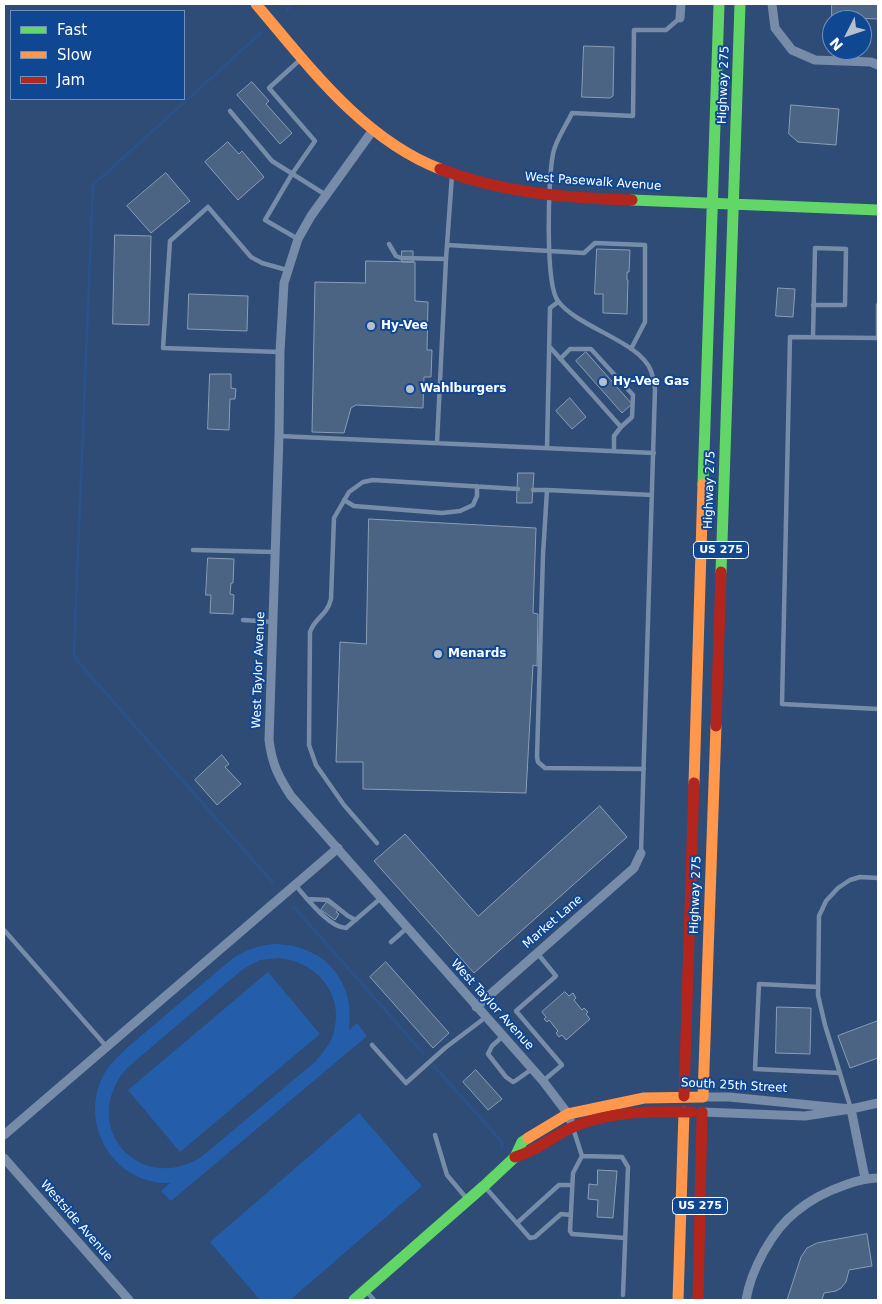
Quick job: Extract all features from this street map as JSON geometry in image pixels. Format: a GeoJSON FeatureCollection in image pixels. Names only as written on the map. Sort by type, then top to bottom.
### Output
{"type":"FeatureCollection","features":[{"type":"Feature","properties":{"kind":"main road","name":"West Pasewalk Avenue"},"geometry":{"type":"LineString","coordinates":[[256,4],[302,58],[349,108],[373,130],[422,162],[452,174],[478,182],[549,195],[878,210]]}},
{"type":"Feature","properties":{"kind":"main road","name":"Highway 275"},"geometry":{"type":"LineString","coordinates":[[684,1096],[719,4]]}},
{"type":"Feature","properties":{"kind":"main road","name":"Highway 275"},"geometry":{"type":"LineString","coordinates":[[703,1097],[740,4]]}},
{"type":"Feature","properties":{"kind":"main road","name":"South 25th Street"},"geometry":{"type":"LineString","coordinates":[[354,1300],[468,1201],[515,1157],[522,1142],[568,1114],[607,1104],[644,1098],[703,1097]]}},
{"type":"Feature","properties":{"kind":"main road","name":"South 25th Street"},"geometry":{"type":"LineString","coordinates":[[515,1157],[528,1155],[550,1138],[572,1127],[593,1120],[649,1111],[702,1112]]}},
{"type":"Feature","properties":{"kind":"main road","name":"US 275"},"geometry":{"type":"LineString","coordinates":[[678,1300],[684,1112]]}},
{"type":"Feature","properties":{"kind":"main road","name":"US 275"},"geometry":{"type":"LineString","coordinates":[[698,1300],[702,1112]]}},
{"type":"Feature","properties":{"kind":"street"},"geometry":{"type":"LineString","coordinates":[[680,18],[681,4]]}},
{"type":"Feature","properties":{"kind":"street"},"geometry":{"type":"LineString","coordinates":[[772,4],[775,28],[792,50],[815,60],[871,62],[878,65]]}},
{"type":"Feature","properties":{"kind":"street","name":"West Taylor Avenue"},"geometry":{"type":"LineString","coordinates":[[373,130],[311,216],[298,239],[284,283],[274,552],[270,740],[272,759],[278,777],[291,796],[543,1081],[568,1114],[572,1127]]}},
{"type":"Feature","properties":{"kind":"street"},"geometry":{"type":"LineString","coordinates":[[4,1136],[106,1046],[338,848]]}},
{"type":"Feature","properties":{"kind":"street","name":"Market Lane"},"geometry":{"type":"LineString","coordinates":[[476,1006],[634,868],[641,853]]}},
{"type":"Feature","properties":{"kind":"street","name":"South 25th Street"},"geometry":{"type":"LineString","coordinates":[[703,1097],[729,1097],[851,1108]]}},
{"type":"Feature","properties":{"kind":"street","name":"South 25th Street"},"geometry":{"type":"LineString","coordinates":[[702,1112],[805,1116],[878,1103]]}},
{"type":"Feature","properties":{"kind":"street"},"geometry":{"type":"LineString","coordinates":[[851,1108],[865,1178]]}},
{"type":"Feature","properties":{"kind":"street","name":"Westside Avenue"},"geometry":{"type":"LineString","coordinates":[[4,1158],[129,1300]]}},
{"type":"Feature","properties":{"kind":"street"},"geometry":{"type":"LineString","coordinates":[[746,1300],[755,1270],[771,1238],[796,1211],[830,1191],[865,1178],[878,1178]]}},
{"type":"Feature","properties":{"kind":"lane"},"geometry":{"type":"LineString","coordinates":[[641,853],[646,636],[655,389],[651,370],[644,360],[631,349],[583,322],[558,302],[553,293],[550,279],[549,195],[553,152],[572,113],[633,116],[634,30],[666,30],[680,18]]}},
{"type":"Feature","properties":{"kind":"lane"},"geometry":{"type":"LineString","coordinates":[[298,239],[265,220],[292,174],[315,141],[269,88],[302,58]]}},
{"type":"Feature","properties":{"kind":"lane"},"geometry":{"type":"LineString","coordinates":[[230,112],[272,161],[326,195]]}},
{"type":"Feature","properties":{"kind":"lane"},"geometry":{"type":"LineString","coordinates":[[437,443],[452,174]]}},
{"type":"Feature","properties":{"kind":"lane"},"geometry":{"type":"LineString","coordinates":[[280,352],[163,348],[170,241],[208,208],[251,257],[262,263],[288,270]]}},
{"type":"Feature","properties":{"kind":"lane"},"geometry":{"type":"LineString","coordinates":[[447,245],[550,250],[584,254],[595,243],[645,245],[645,322],[631,349]]}},
{"type":"Feature","properties":{"kind":"lane"},"geometry":{"type":"LineString","coordinates":[[389,244],[396,256],[401,258],[446,258]]}},
{"type":"Feature","properties":{"kind":"lane"},"geometry":{"type":"LineString","coordinates":[[813,337],[815,248],[846,249],[845,305],[814,305]]}},
{"type":"Feature","properties":{"kind":"lane"},"geometry":{"type":"LineString","coordinates":[[547,448],[550,308],[558,302]]}},
{"type":"Feature","properties":{"kind":"lane"},"geometry":{"type":"LineString","coordinates":[[878,305],[878,338],[790,337],[782,704],[878,709]]}},
{"type":"Feature","properties":{"kind":"lane"},"geometry":{"type":"LineString","coordinates":[[549,346],[622,426]]}},
{"type":"Feature","properties":{"kind":"lane"},"geometry":{"type":"LineString","coordinates":[[560,358],[570,349],[591,349],[633,395],[632,417],[614,436],[614,451]]}},
{"type":"Feature","properties":{"kind":"lane"},"geometry":{"type":"LineString","coordinates":[[279,436],[654,452]]}},
{"type":"Feature","properties":{"kind":"lane"},"geometry":{"type":"LineString","coordinates":[[377,843],[344,805],[316,765],[309,746],[310,632],[314,622],[329,608],[331,599],[334,518],[349,492],[363,482],[373,480],[518,489]]}},
{"type":"Feature","properties":{"kind":"lane"},"geometry":{"type":"LineString","coordinates":[[344,500],[354,506],[368,508],[442,513],[455,512],[473,505],[477,496],[477,486]]}},
{"type":"Feature","properties":{"kind":"lane"},"geometry":{"type":"LineString","coordinates":[[533,490],[652,495]]}},
{"type":"Feature","properties":{"kind":"lane"},"geometry":{"type":"LineString","coordinates":[[547,490],[539,684],[538,762],[545,768],[644,769]]}},
{"type":"Feature","properties":{"kind":"lane"},"geometry":{"type":"LineString","coordinates":[[192,550],[274,552]]}},
{"type":"Feature","properties":{"kind":"lane"},"geometry":{"type":"LineString","coordinates":[[243,620],[273,622]]}},
{"type":"Feature","properties":{"kind":"lane"},"geometry":{"type":"LineString","coordinates":[[851,1108],[824,1025],[818,995],[819,916],[826,900],[838,888],[850,880],[860,877],[878,878]]}},
{"type":"Feature","properties":{"kind":"lane"},"geometry":{"type":"LineString","coordinates":[[295,885],[319,911],[341,928],[346,928],[381,898]]}},
{"type":"Feature","properties":{"kind":"lane"},"geometry":{"type":"LineString","coordinates":[[307,899],[328,900],[356,920]]}},
{"type":"Feature","properties":{"kind":"lane"},"geometry":{"type":"LineString","coordinates":[[391,942],[407,928]]}},
{"type":"Feature","properties":{"kind":"lane"},"geometry":{"type":"LineString","coordinates":[[4,930],[106,1046]]}},
{"type":"Feature","properties":{"kind":"lane"},"geometry":{"type":"LineString","coordinates":[[537,953],[556,976],[516,1011],[562,1065],[543,1081]]}},
{"type":"Feature","properties":{"kind":"lane"},"geometry":{"type":"LineString","coordinates":[[818,987],[758,984],[755,1069],[840,1073]]}},
{"type":"Feature","properties":{"kind":"lane"},"geometry":{"type":"LineString","coordinates":[[372,1045],[406,1083],[445,1048],[486,1017]]}},
{"type":"Feature","properties":{"kind":"lane"},"geometry":{"type":"LineString","coordinates":[[503,1036],[492,1046],[488,1054],[506,1077],[513,1082],[532,1069]]}},
{"type":"Feature","properties":{"kind":"lane"},"geometry":{"type":"LineString","coordinates":[[572,1127],[582,1156],[573,1173],[570,1231],[572,1234],[625,1238]]}},
{"type":"Feature","properties":{"kind":"lane"},"geometry":{"type":"LineString","coordinates":[[435,1135],[447,1175],[468,1201]]}},
{"type":"Feature","properties":{"kind":"lane"},"geometry":{"type":"LineString","coordinates":[[582,1156],[622,1157],[628,1167],[623,1295]]}},
{"type":"Feature","properties":{"kind":"lane"},"geometry":{"type":"LineString","coordinates":[[517,1222],[559,1185],[572,1185]]}},
{"type":"Feature","properties":{"kind":"lane"},"geometry":{"type":"LineString","coordinates":[[484,1186],[530,1238],[535,1237],[560,1214],[570,1215]]}},
{"type":"Feature","properties":{"kind":"lane"},"geometry":{"type":"LineString","coordinates":[[365,1290],[374,1300]]}},
{"type":"Feature","properties":{"kind":"shaded area"},"geometry":{"type":"Polygon","coordinates":[[[273,944],[307,950],[321,958],[332,968],[341,981],[347,995],[350,1012],[349,1030],[357,1023],[367,1036],[171,1201],[161,1191],[170,1183],[151,1181],[133,1174],[119,1164],[107,1150],[99,1133],[95,1115],[96,1097],[102,1078],[104,1073],[129,1046],[232,959],[256,947],[273,944]],[[278,958],[260,960],[243,969],[127,1068],[113,1089],[109,1111],[112,1131],[122,1148],[136,1161],[155,1167],[177,1167],[200,1158],[316,1061],[328,1046],[332,1039],[336,1020],[332,994],[316,973],[292,961],[278,958]]]}},
{"type":"Feature","properties":{"kind":"shaded area"},"geometry":{"type":"Polygon","coordinates":[[[268,972],[320,1034],[180,1152],[128,1090],[268,972]]]}},
{"type":"Feature","properties":{"kind":"shaded area"},"geometry":{"type":"Polygon","coordinates":[[[359,1113],[422,1186],[290,1300],[260,1300],[210,1242],[359,1113]]]}},
{"type":"Feature","properties":{"kind":"building"},"geometry":{"type":"Polygon","coordinates":[[[832,4],[878,4],[878,19],[872,19],[872,10],[832,10],[832,4]]]}},
{"type":"Feature","properties":{"kind":"building"},"geometry":{"type":"Polygon","coordinates":[[[584,46],[614,47],[613,96],[610,98],[582,97],[584,46]]]}},
{"type":"Feature","properties":{"kind":"building"},"geometry":{"type":"Polygon","coordinates":[[[252,82],[269,101],[266,104],[292,133],[280,144],[237,95],[252,82]]]}},
{"type":"Feature","properties":{"kind":"building"},"geometry":{"type":"Polygon","coordinates":[[[791,105],[839,109],[836,145],[798,142],[789,134],[791,105]]]}},
{"type":"Feature","properties":{"kind":"building"},"geometry":{"type":"Polygon","coordinates":[[[228,142],[239,154],[242,151],[264,177],[238,200],[205,162],[228,142]]]}},
{"type":"Feature","properties":{"kind":"building"},"geometry":{"type":"Polygon","coordinates":[[[166,173],[190,201],[151,233],[127,206],[166,173]]]}},
{"type":"Feature","properties":{"kind":"building"},"geometry":{"type":"Polygon","coordinates":[[[115,235],[151,236],[149,325],[113,324],[115,235]]]}},
{"type":"Feature","properties":{"kind":"building"},"geometry":{"type":"Polygon","coordinates":[[[597,249],[630,250],[629,272],[627,272],[627,314],[603,313],[603,294],[595,294],[597,249]]]}},
{"type":"Feature","properties":{"kind":"building"},"geometry":{"type":"Polygon","coordinates":[[[402,251],[413,251],[413,262],[402,262],[402,251]]]}},
{"type":"Feature","properties":{"kind":"building","name":"Hy-Vee"},"geometry":{"type":"Polygon","coordinates":[[[366,261],[415,262],[415,301],[428,302],[427,350],[432,350],[431,377],[424,377],[423,408],[356,405],[351,408],[344,433],[312,432],[315,282],[365,283],[366,261]]]}},
{"type":"Feature","properties":{"kind":"building"},"geometry":{"type":"Polygon","coordinates":[[[778,288],[795,289],[793,317],[776,316],[778,288]]]}},
{"type":"Feature","properties":{"kind":"building"},"geometry":{"type":"Polygon","coordinates":[[[189,294],[248,296],[247,331],[188,329],[189,294]]]}},
{"type":"Feature","properties":{"kind":"building"},"geometry":{"type":"Polygon","coordinates":[[[586,352],[632,404],[622,413],[576,361],[586,352]]]}},
{"type":"Feature","properties":{"kind":"building"},"geometry":{"type":"Polygon","coordinates":[[[210,374],[231,374],[231,388],[236,389],[235,399],[230,399],[229,430],[208,429],[210,374]]]}},
{"type":"Feature","properties":{"kind":"building"},"geometry":{"type":"Polygon","coordinates":[[[570,398],[586,417],[572,429],[556,411],[570,398]]]}},
{"type":"Feature","properties":{"kind":"building"},"geometry":{"type":"Polygon","coordinates":[[[518,473],[534,473],[532,503],[517,503],[518,473]]]}},
{"type":"Feature","properties":{"kind":"building","name":"Menards"},"geometry":{"type":"Polygon","coordinates":[[[369,519],[536,528],[533,613],[538,614],[537,666],[533,665],[526,793],[363,789],[363,762],[336,762],[340,642],[366,644],[369,519]]]}},
{"type":"Feature","properties":{"kind":"building"},"geometry":{"type":"Polygon","coordinates":[[[208,558],[234,559],[233,583],[231,583],[230,594],[234,595],[233,614],[210,613],[211,595],[206,595],[208,558]]]}},
{"type":"Feature","properties":{"kind":"building"},"geometry":{"type":"Polygon","coordinates":[[[222,755],[229,764],[225,767],[241,784],[217,805],[195,780],[222,755]]]}},
{"type":"Feature","properties":{"kind":"building"},"geometry":{"type":"Polygon","coordinates":[[[600,806],[627,837],[474,973],[374,861],[405,834],[478,916],[600,806]]]}},
{"type":"Feature","properties":{"kind":"building"},"geometry":{"type":"Polygon","coordinates":[[[327,902],[338,910],[336,912],[339,914],[335,920],[321,910],[327,902]]]}},
{"type":"Feature","properties":{"kind":"building"},"geometry":{"type":"Polygon","coordinates":[[[386,962],[449,1033],[433,1048],[370,977],[386,962]]]}},
{"type":"Feature","properties":{"kind":"building"},"geometry":{"type":"Polygon","coordinates":[[[565,992],[569,996],[573,993],[576,998],[574,1000],[582,1010],[584,1008],[588,1012],[586,1014],[590,1019],[566,1040],[562,1035],[559,1037],[556,1033],[558,1031],[549,1020],[547,1022],[544,1019],[546,1017],[542,1012],[565,992]]]}},
{"type":"Feature","properties":{"kind":"building"},"geometry":{"type":"Polygon","coordinates":[[[777,1007],[811,1008],[810,1054],[776,1053],[777,1007]]]}},
{"type":"Feature","properties":{"kind":"building"},"geometry":{"type":"Polygon","coordinates":[[[878,1021],[878,1058],[850,1068],[838,1036],[878,1021]]]}},
{"type":"Feature","properties":{"kind":"building"},"geometry":{"type":"Polygon","coordinates":[[[476,1070],[502,1099],[488,1110],[463,1082],[476,1070]]]}},
{"type":"Feature","properties":{"kind":"building"},"geometry":{"type":"Polygon","coordinates":[[[598,1170],[617,1171],[613,1218],[597,1217],[598,1200],[588,1199],[589,1184],[597,1185],[598,1170]]]}},
{"type":"Feature","properties":{"kind":"building"},"geometry":{"type":"Polygon","coordinates":[[[867,1234],[872,1266],[849,1270],[846,1282],[841,1288],[824,1293],[822,1300],[787,1300],[801,1257],[807,1248],[817,1243],[867,1234]]]}},
{"type":"Feature","properties":{"kind":"waterway"},"geometry":{"type":"LineString","coordinates":[[287,10],[292,4]]}},
{"type":"Feature","properties":{"kind":"waterway"},"geometry":{"type":"LineString","coordinates":[[262,32],[93,185],[74,655],[273,883]]}},
{"type":"Feature","properties":{"kind":"waterway"},"geometry":{"type":"LineString","coordinates":[[293,906],[424,1054]]}},
{"type":"Feature","properties":{"kind":"waterway"},"geometry":{"type":"LineString","coordinates":[[434,1066],[502,1142],[502,1149]]}},
{"type":"Feature","properties":{"kind":"traffic: fast"},"geometry":{"type":"LineString","coordinates":[[703,484],[719,4]]}},
{"type":"Feature","properties":{"kind":"traffic: fast"},"geometry":{"type":"LineString","coordinates":[[721,572],[740,4]]}},
{"type":"Feature","properties":{"kind":"traffic: fast"},"geometry":{"type":"LineString","coordinates":[[632,200],[878,210]]}},
{"type":"Feature","properties":{"kind":"traffic: fast"},"geometry":{"type":"LineString","coordinates":[[354,1300],[484,1186],[515,1157],[522,1142],[528,1138]]}},
{"type":"Feature","properties":{"kind":"traffic: slow"},"geometry":{"type":"LineString","coordinates":[[256,4],[317,75],[361,120],[412,156],[440,169]]}},
{"type":"Feature","properties":{"kind":"traffic: slow"},"geometry":{"type":"LineString","coordinates":[[694,783],[703,484]]}},
{"type":"Feature","properties":{"kind":"traffic: slow"},"geometry":{"type":"LineString","coordinates":[[703,1097],[716,726]]}},
{"type":"Feature","properties":{"kind":"traffic: slow"},"geometry":{"type":"LineString","coordinates":[[528,1138],[568,1114],[644,1098],[703,1097]]}},
{"type":"Feature","properties":{"kind":"traffic: slow"},"geometry":{"type":"LineString","coordinates":[[678,1300],[684,1112]]}},
{"type":"Feature","properties":{"kind":"traffic: jam"},"geometry":{"type":"LineString","coordinates":[[440,169],[487,184],[534,193],[632,200]]}},
{"type":"Feature","properties":{"kind":"traffic: jam"},"geometry":{"type":"LineString","coordinates":[[716,726],[721,572]]}},
{"type":"Feature","properties":{"kind":"traffic: jam"},"geometry":{"type":"LineString","coordinates":[[684,1096],[694,783]]}},
{"type":"Feature","properties":{"kind":"traffic: jam"},"geometry":{"type":"LineString","coordinates":[[515,1157],[531,1151],[573,1127],[602,1118],[632,1113],[692,1112]]}},
{"type":"Feature","properties":{"kind":"traffic: jam"},"geometry":{"type":"LineString","coordinates":[[698,1300],[702,1112]]}},
{"type":"Feature","properties":{"kind":"place","name":"Hy-Vee"},"geometry":{"type":"Point","coordinates":[371,326]}},
{"type":"Feature","properties":{"kind":"place","name":"Hy-Vee Gas"},"geometry":{"type":"Point","coordinates":[603,382]}},
{"type":"Feature","properties":{"kind":"place","name":"Wahlburgers"},"geometry":{"type":"Point","coordinates":[410,389]}},
{"type":"Feature","properties":{"kind":"place","name":"Menards"},"geometry":{"type":"Point","coordinates":[438,654]}}]}
